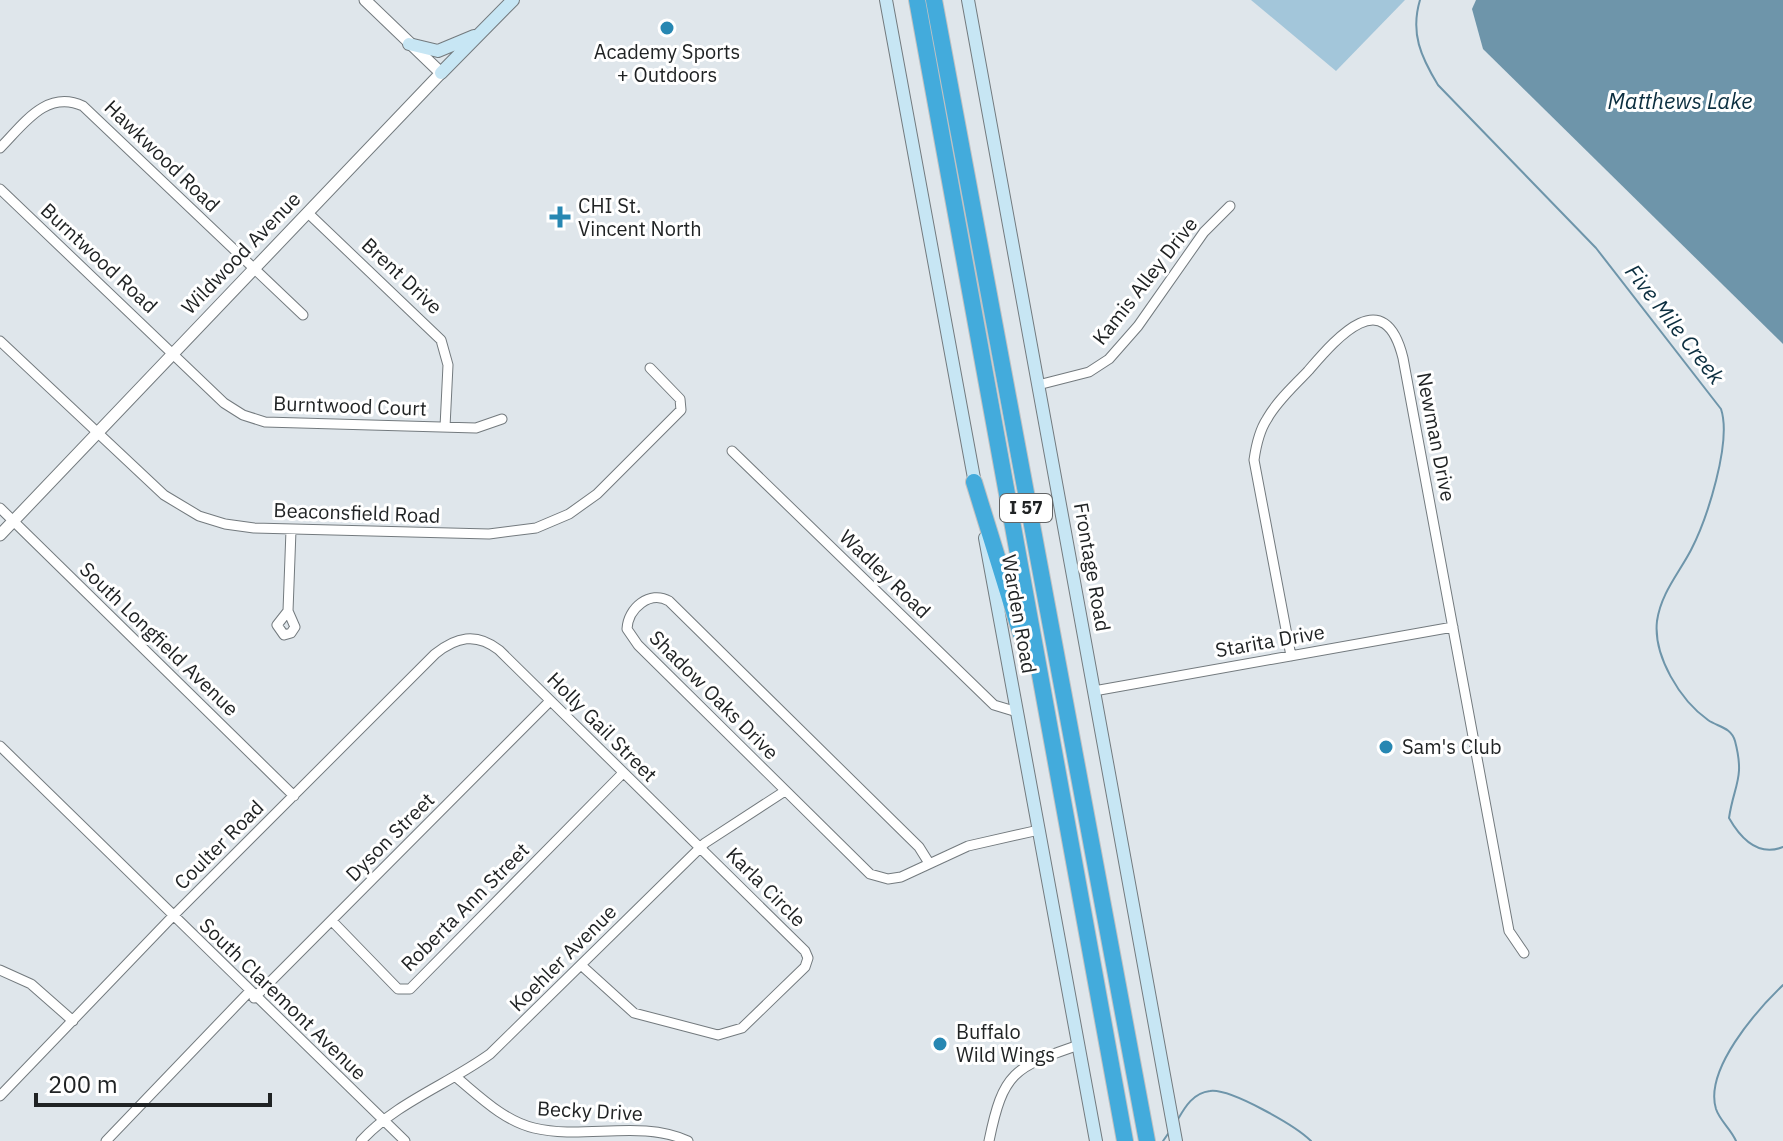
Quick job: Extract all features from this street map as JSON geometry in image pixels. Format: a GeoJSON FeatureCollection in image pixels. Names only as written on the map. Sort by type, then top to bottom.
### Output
{"type":"FeatureCollection","features":[{"type":"Feature","properties":{"kind":"highway","name":"I 57"},"geometry":{"type":"LineString","coordinates":[[917,0],[1125,1141]]}},
{"type":"Feature","properties":{"kind":"highway","name":"I 57"},"geometry":{"type":"LineString","coordinates":[[934,0],[1147,1141]]}},
{"type":"Feature","properties":{"kind":"highway"},"geometry":{"type":"LineString","coordinates":[[974,482],[1049,735]]}},
{"type":"Feature","properties":{"kind":"main road","name":"Wildwood Avenue"},"geometry":{"type":"LineString","coordinates":[[441,73],[513,0]]}},
{"type":"Feature","properties":{"kind":"main road","name":"Warden Road"},"geometry":{"type":"LineString","coordinates":[[886,0],[1096,1141]]}},
{"type":"Feature","properties":{"kind":"main road","name":"Frontage Road"},"geometry":{"type":"LineString","coordinates":[[968,0],[1176,1141]]}},
{"type":"Feature","properties":{"kind":"main road"},"geometry":{"type":"LineString","coordinates":[[409,44],[433,51],[444,50],[481,34]]}},
{"type":"Feature","properties":{"kind":"street"},"geometry":{"type":"LineString","coordinates":[[365,0],[441,73]]}},
{"type":"Feature","properties":{"kind":"street","name":"Wildwood Avenue"},"geometry":{"type":"LineString","coordinates":[[0,535],[441,73]]}},
{"type":"Feature","properties":{"kind":"street","name":"Hawkwood Road"},"geometry":{"type":"LineString","coordinates":[[0,148],[45,105],[66,100],[83,106],[303,315]]}},
{"type":"Feature","properties":{"kind":"street","name":"Burntwood Road"},"geometry":{"type":"LineString","coordinates":[[0,189],[173,352]]}},
{"type":"Feature","properties":{"kind":"street","name":"Kamis Alley Drive"},"geometry":{"type":"LineString","coordinates":[[1038,385],[1089,372],[1109,359],[1138,326],[1204,232],[1230,206]]}},
{"type":"Feature","properties":{"kind":"street","name":"Brent Drive"},"geometry":{"type":"LineString","coordinates":[[308,213],[441,340],[448,365],[445,427]]}},
{"type":"Feature","properties":{"kind":"street","name":"Newman Drive"},"geometry":{"type":"LineString","coordinates":[[1291,656],[1254,460],[1256,445],[1268,416],[1343,331],[1364,320],[1382,324],[1399,343],[1509,931],[1524,953]]}},
{"type":"Feature","properties":{"kind":"street","name":"Beaconsfield Road"},"geometry":{"type":"LineString","coordinates":[[0,341],[164,495],[187,510],[225,524],[291,530],[489,534],[523,531],[554,521],[597,494],[681,410],[680,399],[650,368]]}},
{"type":"Feature","properties":{"kind":"street","name":"Burntwood Court"},"geometry":{"type":"LineString","coordinates":[[173,352],[224,403],[256,420],[476,428],[502,419]]}},
{"type":"Feature","properties":{"kind":"street","name":"Wadley Road"},"geometry":{"type":"LineString","coordinates":[[732,451],[994,705],[1017,712]]}},
{"type":"Feature","properties":{"kind":"street","name":"South Longfield Avenue"},"geometry":{"type":"LineString","coordinates":[[0,508],[294,796]]}},
{"type":"Feature","properties":{"kind":"street"},"geometry":{"type":"LineString","coordinates":[[288,611],[291,530]]}},
{"type":"Feature","properties":{"kind":"street","name":"Shadow Oaks Drive"},"geometry":{"type":"LineString","coordinates":[[929,863],[919,847],[667,599],[648,598],[629,617],[629,635],[870,874],[895,879],[968,846],[1039,830]]}},
{"type":"Feature","properties":{"kind":"street","name":"Starita Drive"},"geometry":{"type":"LineString","coordinates":[[1094,691],[1453,627]]}},
{"type":"Feature","properties":{"kind":"street","name":"Coulter Road"},"geometry":{"type":"LineString","coordinates":[[0,1096],[172,917],[435,654],[457,640],[475,638]]}},
{"type":"Feature","properties":{"kind":"street","name":"Holly Gail Street"},"geometry":{"type":"LineString","coordinates":[[475,638],[499,650],[700,848]]}},
{"type":"Feature","properties":{"kind":"street","name":"Dyson Street"},"geometry":{"type":"LineString","coordinates":[[106,1141],[252,995],[332,921],[550,701]]}},
{"type":"Feature","properties":{"kind":"street","name":"South Claremont Avenue"},"geometry":{"type":"LineString","coordinates":[[0,746],[405,1141]]}},
{"type":"Feature","properties":{"kind":"street","name":"Roberta Ann Street"},"geometry":{"type":"LineString","coordinates":[[332,921],[398,989],[410,989],[622,774]]}},
{"type":"Feature","properties":{"kind":"street","name":"Koehler Avenue"},"geometry":{"type":"LineString","coordinates":[[361,1141],[382,1118],[456,1077],[508,1040],[700,848],[785,791]]}},
{"type":"Feature","properties":{"kind":"street","name":"Karla Circle"},"geometry":{"type":"LineString","coordinates":[[581,965],[634,1013],[718,1035],[742,1028],[805,967],[808,958],[805,951],[700,848]]}},
{"type":"Feature","properties":{"kind":"street"},"geometry":{"type":"LineString","coordinates":[[0,970],[31,984],[73,1021]]}},
{"type":"Feature","properties":{"kind":"street"},"geometry":{"type":"LineString","coordinates":[[989,1141],[999,1098],[1012,1077],[1036,1060],[1079,1045]]}},
{"type":"Feature","properties":{"kind":"street","name":"Becky Drive"},"geometry":{"type":"LineString","coordinates":[[456,1077],[506,1116],[532,1128],[656,1132],[688,1141]]}},
{"type":"Feature","properties":{"kind":"shaded area"},"geometry":{"type":"Polygon","coordinates":[[[1251,0],[1405,0],[1336,71],[1251,0]]]}},
{"type":"Feature","properties":{"kind":"water","name":"Matthews Lake"},"geometry":{"type":"Polygon","coordinates":[[[1476,0],[1783,0],[1783,344],[1483,49],[1472,9],[1476,0]]]}},
{"type":"Feature","properties":{"kind":"waterway","name":"Five Mile Creek"},"geometry":{"type":"LineString","coordinates":[[1420,0],[1416,23],[1419,44],[1438,85],[1596,248],[1721,409],[1723,441],[1716,480],[1691,550],[1662,601],[1657,634],[1664,662],[1679,689],[1698,711],[1727,730],[1735,741],[1739,773],[1729,818],[1739,833],[1758,848],[1783,847]]}},
{"type":"Feature","properties":{"kind":"waterway","name":"Five Mile Creek"},"geometry":{"type":"LineString","coordinates":[[1736,1141],[1716,1109],[1714,1094],[1718,1077],[1725,1059],[1747,1025],[1783,985]]}},
{"type":"Feature","properties":{"kind":"waterway","name":"Five Mile Creek"},"geometry":{"type":"LineString","coordinates":[[1178,1119],[1194,1098],[1210,1091],[1219,1092],[1262,1109],[1311,1141]]}},
{"type":"Feature","properties":{"kind":"waterway","name":"Five Mile Creek"},"geometry":{"type":"LineString","coordinates":[[1163,1141],[1170,1131]]}},
{"type":"Feature","properties":{"kind":"place","name":"Academy Sports + Outdoors"},"geometry":{"type":"Point","coordinates":[667,28]}},
{"type":"Feature","properties":{"kind":"place","name":"CHI St. Vincent North"},"geometry":{"type":"Point","coordinates":[560,217]}},
{"type":"Feature","properties":{"kind":"place","name":"Sam's Club"},"geometry":{"type":"Point","coordinates":[1386,747]}},
{"type":"Feature","properties":{"kind":"place","name":"Buffalo Wild Wings"},"geometry":{"type":"Point","coordinates":[940,1044]}}]}
